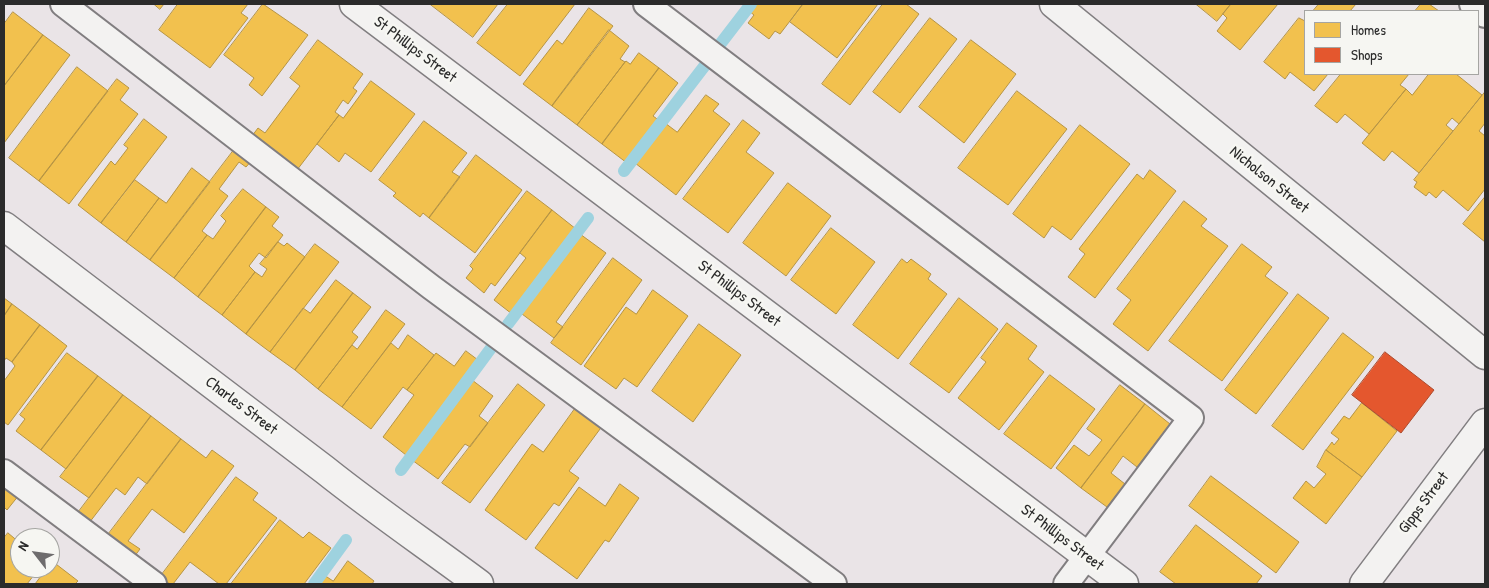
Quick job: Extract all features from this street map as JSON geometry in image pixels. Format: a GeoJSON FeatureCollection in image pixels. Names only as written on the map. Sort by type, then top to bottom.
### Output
{"type":"FeatureCollection","features":[{"type":"Feature","properties":{"kind":"street","name":"St Phillips Street"},"geometry":{"type":"LineString","coordinates":[[354,4],[1124,584]]}},
{"type":"Feature","properties":{"kind":"street","name":"Nicholson Street"},"geometry":{"type":"LineString","coordinates":[[1054,4],[1485,355]]}},
{"type":"Feature","properties":{"kind":"street","name":"Charles Street"},"geometry":{"type":"LineString","coordinates":[[4,226],[371,507],[411,533],[479,584]]}},
{"type":"Feature","properties":{"kind":"street","name":"Gipps Street"},"geometry":{"type":"LineString","coordinates":[[1364,584],[1485,423]]}},
{"type":"Feature","properties":{"kind":"lane"},"geometry":{"type":"LineString","coordinates":[[63,4],[431,286],[834,584]]}},
{"type":"Feature","properties":{"kind":"lane"},"geometry":{"type":"LineString","coordinates":[[646,4],[1191,418],[1066,584]]}},
{"type":"Feature","properties":{"kind":"lane"},"geometry":{"type":"LineString","coordinates":[[1472,4],[1485,14]]}},
{"type":"Feature","properties":{"kind":"lane"},"geometry":{"type":"LineString","coordinates":[[4,472],[154,584]]}},
{"type":"Feature","properties":{"kind":"building: Homes"},"geometry":{"type":"Polygon","coordinates":[[[154,4],[164,4],[160,9],[154,4]]]}},
{"type":"Feature","properties":{"kind":"building: Homes"},"geometry":{"type":"Polygon","coordinates":[[[178,4],[248,4],[241,13],[248,18],[210,68],[159,30],[178,4]]]}},
{"type":"Feature","properties":{"kind":"building: Homes"},"geometry":{"type":"Polygon","coordinates":[[[263,4],[308,35],[262,96],[249,85],[254,78],[224,55],[263,4]]]}},
{"type":"Feature","properties":{"kind":"building: Homes"},"geometry":{"type":"Polygon","coordinates":[[[430,4],[498,4],[473,37],[430,4]]]}},
{"type":"Feature","properties":{"kind":"building: Homes"},"geometry":{"type":"Polygon","coordinates":[[[508,4],[575,4],[520,76],[477,43],[508,4]]]}},
{"type":"Feature","properties":{"kind":"building: Homes"},"geometry":{"type":"Polygon","coordinates":[[[755,4],[803,4],[780,34],[775,31],[769,39],[748,23],[754,15],[749,11],[755,4]]]}},
{"type":"Feature","properties":{"kind":"building: Homes"},"geometry":{"type":"Polygon","coordinates":[[[803,4],[878,4],[837,58],[790,22],[803,4]]]}},
{"type":"Feature","properties":{"kind":"building: Homes"},"geometry":{"type":"Polygon","coordinates":[[[883,4],[906,4],[919,14],[850,105],[822,84],[883,4]]]}},
{"type":"Feature","properties":{"kind":"building: Homes"},"geometry":{"type":"Polygon","coordinates":[[[1196,4],[1231,4],[1217,21],[1196,4]]]}},
{"type":"Feature","properties":{"kind":"building: Homes"},"geometry":{"type":"Polygon","coordinates":[[[1231,4],[1278,4],[1240,50],[1217,31],[1227,18],[1223,14],[1231,4]]]}},
{"type":"Feature","properties":{"kind":"building: Homes"},"geometry":{"type":"Polygon","coordinates":[[[1319,4],[1356,4],[1351,10],[1314,10],[1319,4]]]}},
{"type":"Feature","properties":{"kind":"building: Homes"},"geometry":{"type":"Polygon","coordinates":[[[1421,4],[1429,4],[1438,10],[1416,10],[1421,4]]]}},
{"type":"Feature","properties":{"kind":"building: Homes"},"geometry":{"type":"Polygon","coordinates":[[[589,8],[613,26],[552,106],[523,84],[557,40],[562,44],[589,8]]]}},
{"type":"Feature","properties":{"kind":"building: Homes"},"geometry":{"type":"Polygon","coordinates":[[[13,12],[43,35],[4,86],[4,24],[13,12]]]}},
{"type":"Feature","properties":{"kind":"building: Homes"},"geometry":{"type":"Polygon","coordinates":[[[930,18],[957,39],[900,113],[873,92],[930,18]]]}},
{"type":"Feature","properties":{"kind":"building: Homes"},"geometry":{"type":"Polygon","coordinates":[[[1299,18],[1304,20],[1304,75],[1327,75],[1314,91],[1290,72],[1285,79],[1264,62],[1299,18]]]}},
{"type":"Feature","properties":{"kind":"building: Homes"},"geometry":{"type":"Polygon","coordinates":[[[609,30],[629,46],[620,59],[625,62],[577,125],[552,106],[609,30]]]}},
{"type":"Feature","properties":{"kind":"building: Homes"},"geometry":{"type":"Polygon","coordinates":[[[43,35],[70,55],[4,143],[4,86],[43,35]]]}},
{"type":"Feature","properties":{"kind":"building: Homes"},"geometry":{"type":"Polygon","coordinates":[[[318,40],[363,74],[353,88],[357,91],[348,104],[343,100],[335,112],[339,115],[297,170],[252,136],[258,128],[265,133],[300,86],[290,78],[318,40]]]}},
{"type":"Feature","properties":{"kind":"building: Homes"},"geometry":{"type":"Polygon","coordinates":[[[971,40],[1016,74],[964,143],[919,107],[971,40]]]}},
{"type":"Feature","properties":{"kind":"building: Homes"},"geometry":{"type":"Polygon","coordinates":[[[639,53],[659,68],[602,144],[577,125],[625,62],[630,64],[639,53]]]}},
{"type":"Feature","properties":{"kind":"building: Homes"},"geometry":{"type":"Polygon","coordinates":[[[77,67],[108,91],[39,181],[9,158],[77,67]]]}},
{"type":"Feature","properties":{"kind":"building: Homes"},"geometry":{"type":"Polygon","coordinates":[[[659,68],[678,83],[653,116],[660,121],[627,163],[602,144],[659,68]]]}},
{"type":"Feature","properties":{"kind":"building: Homes"},"geometry":{"type":"Polygon","coordinates":[[[1340,75],[1408,75],[1400,85],[1406,89],[1369,134],[1345,114],[1337,123],[1315,106],[1340,75]]]}},
{"type":"Feature","properties":{"kind":"building: Homes"},"geometry":{"type":"Polygon","coordinates":[[[1428,75],[1457,75],[1482,95],[1459,124],[1452,118],[1446,125],[1453,131],[1419,173],[1392,151],[1384,161],[1362,143],[1406,89],[1412,95],[1428,75]]]}},
{"type":"Feature","properties":{"kind":"building: Homes"},"geometry":{"type":"Polygon","coordinates":[[[117,79],[129,88],[120,100],[138,114],[69,204],[39,181],[117,79]]]}},
{"type":"Feature","properties":{"kind":"building: Homes"},"geometry":{"type":"Polygon","coordinates":[[[371,81],[415,114],[371,172],[345,153],[339,162],[317,144],[339,115],[343,118],[371,81]]]}},
{"type":"Feature","properties":{"kind":"building: Homes"},"geometry":{"type":"Polygon","coordinates":[[[1017,91],[1067,129],[1008,205],[958,168],[1017,91]]]}},
{"type":"Feature","properties":{"kind":"building: Homes"},"geometry":{"type":"Polygon","coordinates":[[[1485,92],[1485,123],[1479,131],[1485,136],[1485,189],[1468,211],[1443,190],[1436,198],[1429,192],[1426,196],[1414,187],[1417,182],[1414,180],[1485,92]]]}},
{"type":"Feature","properties":{"kind":"building: Homes"},"geometry":{"type":"Polygon","coordinates":[[[706,95],[719,104],[713,111],[730,124],[676,195],[635,163],[665,123],[677,132],[706,95]]]}},
{"type":"Feature","properties":{"kind":"building: Homes"},"geometry":{"type":"Polygon","coordinates":[[[144,119],[167,137],[101,223],[78,205],[111,161],[115,165],[128,148],[124,145],[144,119]]]}},
{"type":"Feature","properties":{"kind":"building: Homes"},"geometry":{"type":"Polygon","coordinates":[[[743,120],[760,133],[746,152],[774,173],[728,233],[683,199],[743,120]]]}},
{"type":"Feature","properties":{"kind":"building: Homes"},"geometry":{"type":"Polygon","coordinates":[[[424,121],[467,153],[452,172],[460,177],[429,218],[423,213],[420,217],[393,196],[396,193],[379,180],[424,121]]]}},
{"type":"Feature","properties":{"kind":"building: Homes"},"geometry":{"type":"Polygon","coordinates":[[[1080,125],[1130,164],[1071,240],[1052,226],[1044,238],[1013,214],[1080,125]]]}},
{"type":"Feature","properties":{"kind":"building: Homes"},"geometry":{"type":"Polygon","coordinates":[[[237,146],[253,159],[246,167],[239,162],[219,189],[228,196],[202,231],[207,235],[174,278],[150,260],[237,146]]]}},
{"type":"Feature","properties":{"kind":"building: Homes"},"geometry":{"type":"Polygon","coordinates":[[[476,155],[522,190],[475,253],[429,218],[476,155]]]}},
{"type":"Feature","properties":{"kind":"building: Homes"},"geometry":{"type":"Polygon","coordinates":[[[192,168],[210,182],[150,260],[126,242],[159,198],[166,203],[192,168]]]}},
{"type":"Feature","properties":{"kind":"building: Homes"},"geometry":{"type":"Polygon","coordinates":[[[1150,170],[1176,191],[1095,298],[1068,277],[1085,254],[1079,249],[1137,174],[1143,179],[1150,170]]]}},
{"type":"Feature","properties":{"kind":"building: Homes"},"geometry":{"type":"Polygon","coordinates":[[[135,180],[159,198],[126,242],[101,223],[135,180]]]}},
{"type":"Feature","properties":{"kind":"building: Homes"},"geometry":{"type":"Polygon","coordinates":[[[788,183],[831,216],[786,276],[743,243],[788,183]]]}},
{"type":"Feature","properties":{"kind":"building: Homes"},"geometry":{"type":"Polygon","coordinates":[[[243,189],[266,207],[198,297],[174,278],[207,235],[213,239],[226,221],[221,216],[243,189]]]}},
{"type":"Feature","properties":{"kind":"building: Homes"},"geometry":{"type":"Polygon","coordinates":[[[527,191],[552,210],[495,286],[491,283],[484,293],[466,278],[473,269],[470,266],[527,191]]]}},
{"type":"Feature","properties":{"kind":"building: Homes"},"geometry":{"type":"Polygon","coordinates":[[[1485,197],[1485,242],[1463,224],[1485,197]]]}},
{"type":"Feature","properties":{"kind":"building: Homes"},"geometry":{"type":"Polygon","coordinates":[[[1184,201],[1207,219],[1201,226],[1228,246],[1148,351],[1113,324],[1131,300],[1117,289],[1184,201]]]}},
{"type":"Feature","properties":{"kind":"building: Homes"},"geometry":{"type":"Polygon","coordinates":[[[266,207],[279,217],[272,226],[283,235],[266,258],[259,253],[249,266],[255,272],[222,315],[198,297],[266,207]]]}},
{"type":"Feature","properties":{"kind":"building: Homes"},"geometry":{"type":"Polygon","coordinates":[[[552,210],[576,229],[512,314],[494,300],[526,258],[520,253],[552,210]]]}},
{"type":"Feature","properties":{"kind":"building: Homes"},"geometry":{"type":"Polygon","coordinates":[[[831,228],[875,262],[836,314],[791,280],[831,228]]]}},
{"type":"Feature","properties":{"kind":"building: Homes"},"geometry":{"type":"Polygon","coordinates":[[[580,234],[606,253],[556,322],[563,327],[554,338],[522,314],[580,234]]]}},
{"type":"Feature","properties":{"kind":"building: Homes"},"geometry":{"type":"Polygon","coordinates":[[[278,242],[284,246],[287,243],[305,257],[246,334],[222,315],[255,272],[262,277],[267,269],[260,264],[278,242]]]}},
{"type":"Feature","properties":{"kind":"building: Homes"},"geometry":{"type":"Polygon","coordinates":[[[315,244],[339,262],[270,352],[246,334],[315,244]]]}},
{"type":"Feature","properties":{"kind":"building: Homes"},"geometry":{"type":"Polygon","coordinates":[[[1242,244],[1272,267],[1265,276],[1288,293],[1222,381],[1169,341],[1242,244]]]}},
{"type":"Feature","properties":{"kind":"building: Homes"},"geometry":{"type":"Polygon","coordinates":[[[613,258],[642,280],[581,365],[551,343],[613,258]]]}},
{"type":"Feature","properties":{"kind":"building: Homes"},"geometry":{"type":"Polygon","coordinates":[[[902,259],[907,263],[911,259],[931,274],[928,279],[947,294],[898,359],[853,325],[902,259]]]}},
{"type":"Feature","properties":{"kind":"building: Homes"},"geometry":{"type":"Polygon","coordinates":[[[336,280],[353,293],[295,370],[270,352],[303,308],[310,313],[336,280]]]}},
{"type":"Feature","properties":{"kind":"building: Homes"},"geometry":{"type":"Polygon","coordinates":[[[653,290],[688,316],[637,387],[624,378],[616,389],[584,366],[626,307],[636,314],[653,290]]]}},
{"type":"Feature","properties":{"kind":"building: Homes"},"geometry":{"type":"Polygon","coordinates":[[[353,293],[371,307],[352,332],[358,337],[318,389],[295,370],[353,293]]]}},
{"type":"Feature","properties":{"kind":"building: Homes"},"geometry":{"type":"Polygon","coordinates":[[[1298,294],[1329,318],[1256,414],[1225,390],[1298,294]]]}},
{"type":"Feature","properties":{"kind":"building: Homes"},"geometry":{"type":"Polygon","coordinates":[[[4,298],[12,304],[4,316],[4,298]]]}},
{"type":"Feature","properties":{"kind":"building: Homes"},"geometry":{"type":"Polygon","coordinates":[[[959,298],[998,329],[949,393],[910,364],[959,298]]]}},
{"type":"Feature","properties":{"kind":"building: Homes"},"geometry":{"type":"Polygon","coordinates":[[[12,304],[40,325],[12,362],[6,358],[4,361],[4,316],[12,304]]]}},
{"type":"Feature","properties":{"kind":"building: Homes"},"geometry":{"type":"Polygon","coordinates":[[[386,310],[405,324],[342,407],[318,389],[352,345],[357,349],[386,310]]]}},
{"type":"Feature","properties":{"kind":"building: Homes"},"geometry":{"type":"Polygon","coordinates":[[[1007,323],[1037,346],[1028,359],[1044,372],[999,430],[958,398],[986,362],[981,358],[1007,323]]]}},
{"type":"Feature","properties":{"kind":"building: Homes"},"geometry":{"type":"Polygon","coordinates":[[[699,324],[741,355],[693,422],[652,391],[699,324]]]}},
{"type":"Feature","properties":{"kind":"building: Homes"},"geometry":{"type":"Polygon","coordinates":[[[40,325],[67,346],[8,425],[4,422],[4,381],[15,366],[12,362],[40,325]]]}},
{"type":"Feature","properties":{"kind":"building: Homes"},"geometry":{"type":"Polygon","coordinates":[[[1343,333],[1374,357],[1303,450],[1272,426],[1343,333]]]}},
{"type":"Feature","properties":{"kind":"building: Homes"},"geometry":{"type":"Polygon","coordinates":[[[408,335],[434,355],[407,390],[403,387],[371,429],[342,407],[391,343],[398,349],[408,335]]]}},
{"type":"Feature","properties":{"kind":"building: Homes"},"geometry":{"type":"Polygon","coordinates":[[[466,351],[478,360],[406,455],[383,437],[414,395],[407,390],[436,353],[454,366],[466,351]]]}},
{"type":"Feature","properties":{"kind":"building: Homes"},"geometry":{"type":"Polygon","coordinates":[[[67,353],[98,376],[41,450],[16,431],[25,419],[20,415],[67,353]]]}},
{"type":"Feature","properties":{"kind":"building: Homes"},"geometry":{"type":"Polygon","coordinates":[[[1050,375],[1095,409],[1051,469],[1004,434],[1050,375]]]}},
{"type":"Feature","properties":{"kind":"building: Homes"},"geometry":{"type":"Polygon","coordinates":[[[98,376],[123,395],[66,469],[41,450],[98,376]]]}},
{"type":"Feature","properties":{"kind":"building: Homes"},"geometry":{"type":"Polygon","coordinates":[[[472,380],[493,396],[479,416],[488,423],[470,447],[465,444],[438,479],[412,460],[472,380]]]}},
{"type":"Feature","properties":{"kind":"building: Homes"},"geometry":{"type":"Polygon","coordinates":[[[518,384],[545,405],[470,503],[442,483],[518,384]]]}},
{"type":"Feature","properties":{"kind":"building: Homes"},"geometry":{"type":"Polygon","coordinates":[[[1120,385],[1145,404],[1081,488],[1056,468],[1074,445],[1089,456],[1102,440],[1087,429],[1120,385]]]}},
{"type":"Feature","properties":{"kind":"building: Homes"},"geometry":{"type":"Polygon","coordinates":[[[123,395],[151,416],[89,498],[60,477],[123,395]]]}},
{"type":"Feature","properties":{"kind":"building: Homes"},"geometry":{"type":"Polygon","coordinates":[[[1362,403],[1397,431],[1362,477],[1326,450],[1332,442],[1334,445],[1339,439],[1331,433],[1344,416],[1349,419],[1362,403]]]}},
{"type":"Feature","properties":{"kind":"building: Homes"},"geometry":{"type":"Polygon","coordinates":[[[1145,404],[1170,424],[1137,467],[1123,456],[1111,473],[1125,484],[1107,507],[1081,488],[1145,404]]]}},
{"type":"Feature","properties":{"kind":"building: Homes"},"geometry":{"type":"Polygon","coordinates":[[[577,406],[603,425],[569,471],[579,478],[559,506],[554,503],[526,540],[485,510],[532,444],[543,452],[577,406]]]}},
{"type":"Feature","properties":{"kind":"building: Homes"},"geometry":{"type":"Polygon","coordinates":[[[151,416],[181,439],[147,484],[138,477],[125,495],[116,488],[89,523],[77,514],[151,416]]]}},
{"type":"Feature","properties":{"kind":"building: Homes"},"geometry":{"type":"Polygon","coordinates":[[[181,439],[206,458],[212,450],[234,466],[184,533],[152,509],[128,541],[140,549],[134,557],[107,536],[181,439]]]}},
{"type":"Feature","properties":{"kind":"building: Homes"},"geometry":{"type":"Polygon","coordinates":[[[1326,450],[1362,477],[1326,524],[1293,498],[1306,481],[1314,488],[1326,474],[1317,467],[1326,450]]]}},
{"type":"Feature","properties":{"kind":"building: Homes"},"geometry":{"type":"Polygon","coordinates":[[[1211,476],[1299,542],[1276,573],[1189,506],[1211,476]]]}},
{"type":"Feature","properties":{"kind":"building: Homes"},"geometry":{"type":"Polygon","coordinates":[[[236,477],[258,493],[253,500],[277,518],[226,584],[219,584],[190,562],[173,584],[170,584],[160,577],[236,477]]]}},
{"type":"Feature","properties":{"kind":"building: Homes"},"geometry":{"type":"Polygon","coordinates":[[[4,483],[19,495],[7,510],[4,507],[4,483]]]}},
{"type":"Feature","properties":{"kind":"building: Homes"},"geometry":{"type":"Polygon","coordinates":[[[620,484],[639,498],[609,542],[605,540],[577,579],[535,548],[579,487],[605,506],[620,484]]]}},
{"type":"Feature","properties":{"kind":"building: Homes"},"geometry":{"type":"Polygon","coordinates":[[[280,520],[303,538],[309,532],[331,548],[304,584],[231,584],[280,520]]]}},
{"type":"Feature","properties":{"kind":"building: Homes"},"geometry":{"type":"Polygon","coordinates":[[[1196,525],[1262,576],[1256,584],[1176,584],[1160,572],[1196,525]]]}},
{"type":"Feature","properties":{"kind":"building: Homes"},"geometry":{"type":"Polygon","coordinates":[[[8,533],[10,535],[10,578],[32,578],[27,584],[4,584],[4,538],[8,533]]]}},
{"type":"Feature","properties":{"kind":"building: Homes"},"geometry":{"type":"Polygon","coordinates":[[[348,561],[374,581],[372,584],[318,584],[324,575],[333,581],[348,561]]]}},
{"type":"Feature","properties":{"kind":"building: Homes"},"geometry":{"type":"Polygon","coordinates":[[[60,567],[78,581],[75,584],[35,584],[40,578],[60,578],[60,567]]]}},
{"type":"Feature","properties":{"kind":"building: Shops"},"geometry":{"type":"Polygon","coordinates":[[[1385,352],[1434,390],[1401,433],[1352,395],[1385,352]]]}},
{"type":"Feature","properties":{"kind":"waterway"},"geometry":{"type":"LineString","coordinates":[[718,47],[751,4]]}},
{"type":"Feature","properties":{"kind":"waterway"},"geometry":{"type":"LineString","coordinates":[[624,171],[706,64]]}},
{"type":"Feature","properties":{"kind":"waterway"},"geometry":{"type":"LineString","coordinates":[[508,324],[588,218]]}},
{"type":"Feature","properties":{"kind":"waterway"},"geometry":{"type":"LineString","coordinates":[[401,470],[497,340]]}},
{"type":"Feature","properties":{"kind":"waterway"},"geometry":{"type":"LineString","coordinates":[[314,584],[346,540]]}}]}
